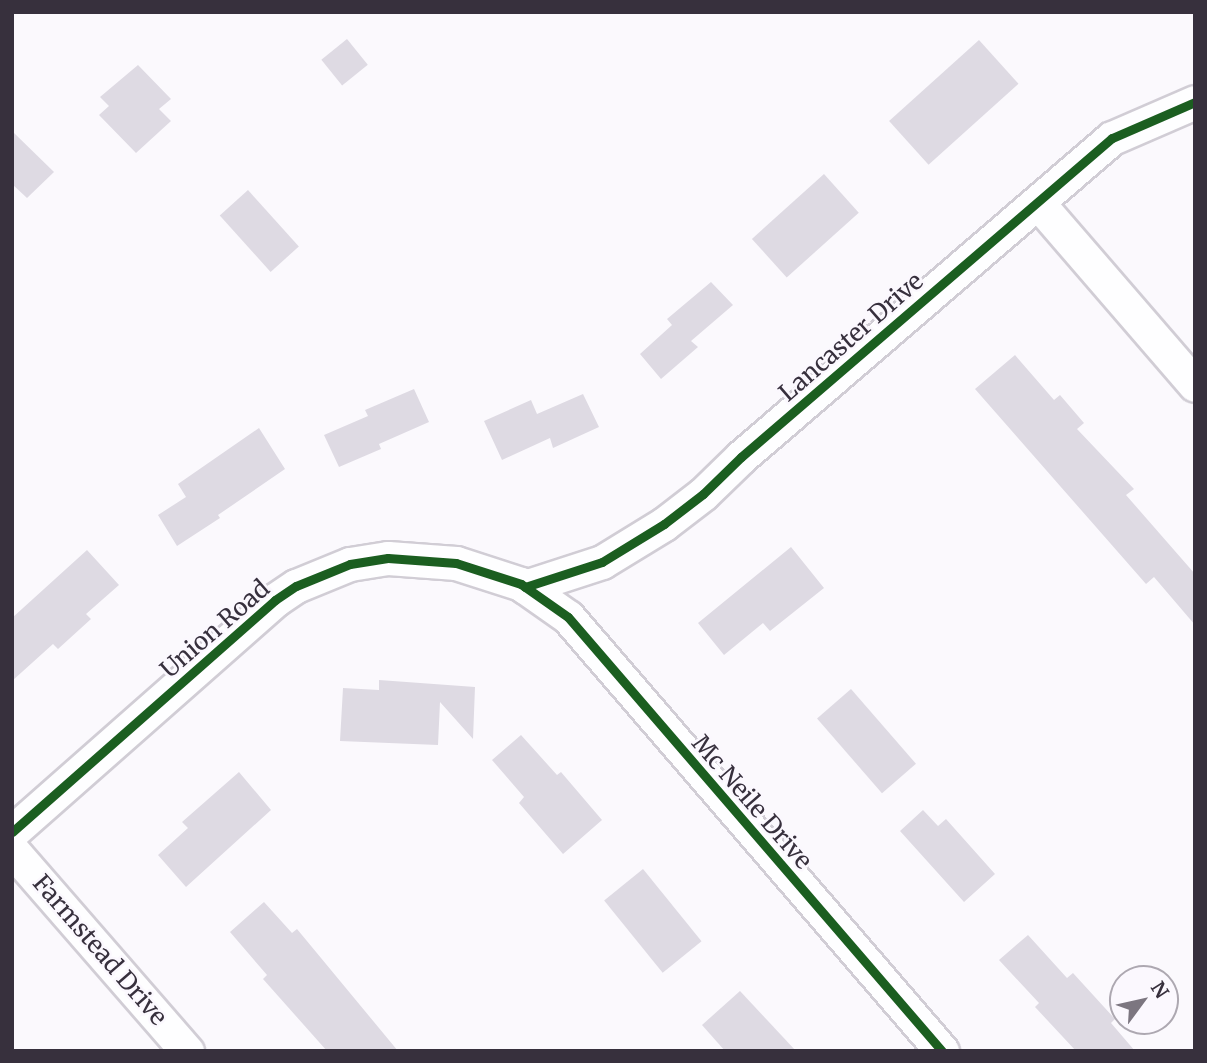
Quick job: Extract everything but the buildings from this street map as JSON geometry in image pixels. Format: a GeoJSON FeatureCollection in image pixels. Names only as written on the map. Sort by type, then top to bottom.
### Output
{"type":"FeatureCollection","features":[{"type":"Feature","properties":{"kind":"street","name":"Lancaster Drive"},"geometry":{"type":"LineString","coordinates":[[525,587],[602,562],[664,524],[703,494],[1112,138],[1195,102]]}},
{"type":"Feature","properties":{"kind":"street"},"geometry":{"type":"LineString","coordinates":[[1038,203],[1195,385]]}},
{"type":"Feature","properties":{"kind":"street","name":"Union Road"},"geometry":{"type":"LineString","coordinates":[[12,832],[275,600],[317,575],[350,564],[412,558],[456,563],[525,587]]}},
{"type":"Feature","properties":{"kind":"street","name":"Mc Neile Drive"},"geometry":{"type":"LineString","coordinates":[[525,587],[568,617],[942,1051]]}},
{"type":"Feature","properties":{"kind":"street","name":"Farmstead Drive"},"geometry":{"type":"LineString","coordinates":[[12,850],[187,1051]]}},
{"type":"Feature","properties":{"kind":"cycle path"},"geometry":{"type":"LineString","coordinates":[[525,587],[602,562],[664,524],[703,494],[741,457],[1112,138],[1195,102]]}},
{"type":"Feature","properties":{"kind":"cycle path"},"geometry":{"type":"LineString","coordinates":[[12,832],[275,600],[296,586],[350,564],[388,558],[456,563],[521,584],[568,617],[942,1051]]}}]}
